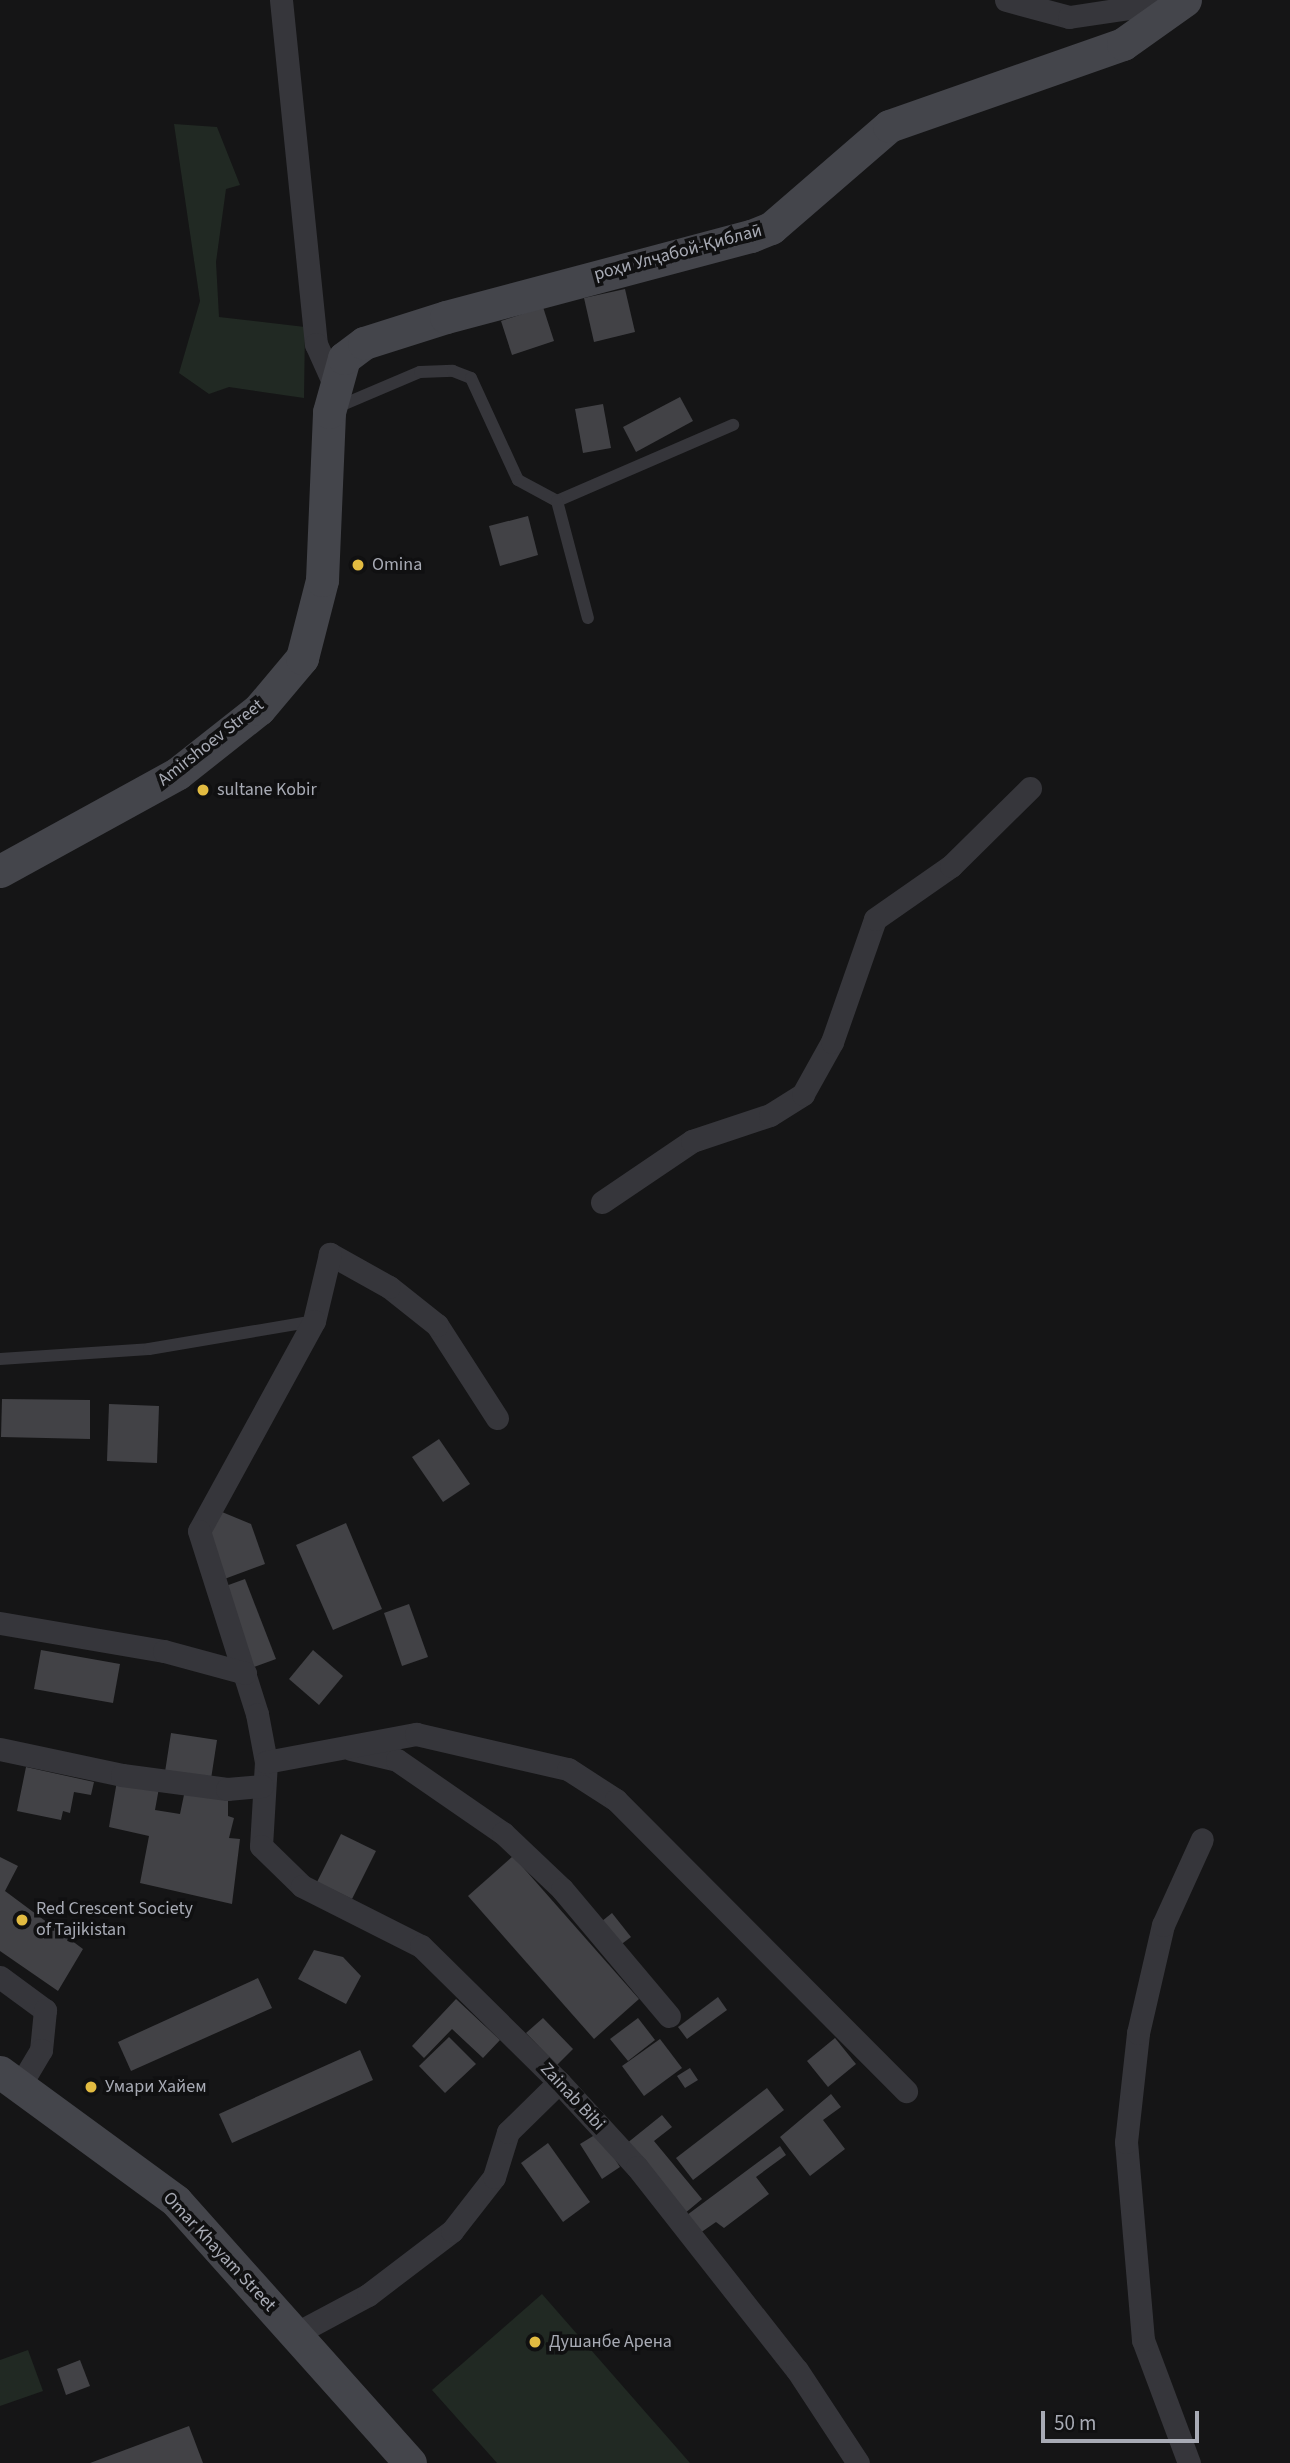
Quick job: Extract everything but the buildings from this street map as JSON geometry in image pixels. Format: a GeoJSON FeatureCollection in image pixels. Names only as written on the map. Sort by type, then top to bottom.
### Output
{"type":"FeatureCollection","features":[{"type":"Feature","properties":{"kind":"street"},"geometry":{"type":"LineString","coordinates":[[281,0],[316,344],[331,397]]}},
{"type":"Feature","properties":{"kind":"street"},"geometry":{"type":"LineString","coordinates":[[1006,0],[1069,16],[1179,0]]}},
{"type":"Feature","properties":{"kind":"street","name":"роҳи Улҷабой-Қиблаӣ"},"geometry":{"type":"LineString","coordinates":[[331,397],[344,358],[365,343],[771,228],[889,126],[1122,44],[1185,0]]}},
{"type":"Feature","properties":{"kind":"street","name":"Amirshoev Street"},"geometry":{"type":"LineString","coordinates":[[0,870],[178,773],[259,709],[302,657],[322,580],[331,397]]}},
{"type":"Feature","properties":{"kind":"street"},"geometry":{"type":"LineString","coordinates":[[602,1202],[692,1141],[770,1115],[803,1094],[832,1042],[875,919],[951,866],[1030,788]]}},
{"type":"Feature","properties":{"kind":"street"},"geometry":{"type":"LineString","coordinates":[[497,1419],[437,1325],[389,1287],[330,1254],[314,1321],[200,1531],[245,1673],[266,1762],[334,1746],[416,1734],[542,1761],[590,1781],[710,1890],[906,2091]]}},
{"type":"Feature","properties":{"kind":"street"},"geometry":{"type":"LineString","coordinates":[[0,1623],[164,1651],[245,1673]]}},
{"type":"Feature","properties":{"kind":"street"},"geometry":{"type":"LineString","coordinates":[[334,1746],[397,1760],[503,1833],[562,1889],[669,2016]]}},
{"type":"Feature","properties":{"kind":"street"},"geometry":{"type":"LineString","coordinates":[[0,1749],[122,1775],[227,1789],[262,1786]]}},
{"type":"Feature","properties":{"kind":"street","name":"Zainab Bibi"},"geometry":{"type":"LineString","coordinates":[[266,1762],[262,1786],[261,1846],[302,1886],[421,1946],[559,2082],[637,2167],[797,2370],[858,2463]]}},
{"type":"Feature","properties":{"kind":"street"},"geometry":{"type":"LineString","coordinates":[[1189,2463],[1143,2340],[1126,2142],[1138,2034],[1163,1925],[1202,1839]]}},
{"type":"Feature","properties":{"kind":"street"},"geometry":{"type":"LineString","coordinates":[[0,1977],[45,2010],[41,2050],[10,2080]]}},
{"type":"Feature","properties":{"kind":"street","name":"Omar Khayam Street"},"geometry":{"type":"LineString","coordinates":[[10,2080],[176,2201],[410,2463]]}},
{"type":"Feature","properties":{"kind":"street"},"geometry":{"type":"LineString","coordinates":[[295,2334],[368,2295],[452,2231],[495,2177],[508,2132],[559,2082]]}},
{"type":"Feature","properties":{"kind":"lane"},"geometry":{"type":"LineString","coordinates":[[331,397],[420,372],[462,374],[482,391],[518,480],[557,501],[588,618]]}},
{"type":"Feature","properties":{"kind":"lane"},"geometry":{"type":"LineString","coordinates":[[557,501],[733,425]]}},
{"type":"Feature","properties":{"kind":"lane"},"geometry":{"type":"LineString","coordinates":[[0,1359],[149,1349],[314,1321]]}},
{"type":"Feature","properties":{"kind":"shaded area"},"geometry":{"type":"Polygon","coordinates":[[[174,124],[217,127],[240,185],[226,189],[216,262],[219,317],[305,327],[304,398],[229,387],[209,394],[179,373],[200,301],[174,124]]]}},
{"type":"Feature","properties":{"kind":"shaded area","name":"Душанбе Арена"},"geometry":{"type":"Polygon","coordinates":[[[542,2294],[690,2463],[497,2463],[432,2390],[542,2294]]]}},
{"type":"Feature","properties":{"kind":"shaded area"},"geometry":{"type":"Polygon","coordinates":[[[28,2350],[43,2391],[0,2406],[0,2360],[28,2350]]]}},
{"type":"Feature","properties":{"kind":"place","name":"Omina"},"geometry":{"type":"Point","coordinates":[358,565]}},
{"type":"Feature","properties":{"kind":"place","name":"sultane Kobir"},"geometry":{"type":"Point","coordinates":[203,790]}},
{"type":"Feature","properties":{"kind":"place","name":"Red Crescent Society of Tajikistan"},"geometry":{"type":"Point","coordinates":[22,1920]}},
{"type":"Feature","properties":{"kind":"place","name":"Умари Хайем"},"geometry":{"type":"Point","coordinates":[91,2087]}},
{"type":"Feature","properties":{"kind":"place","name":"Душанбе Арена"},"geometry":{"type":"Point","coordinates":[535,2342]}}]}
